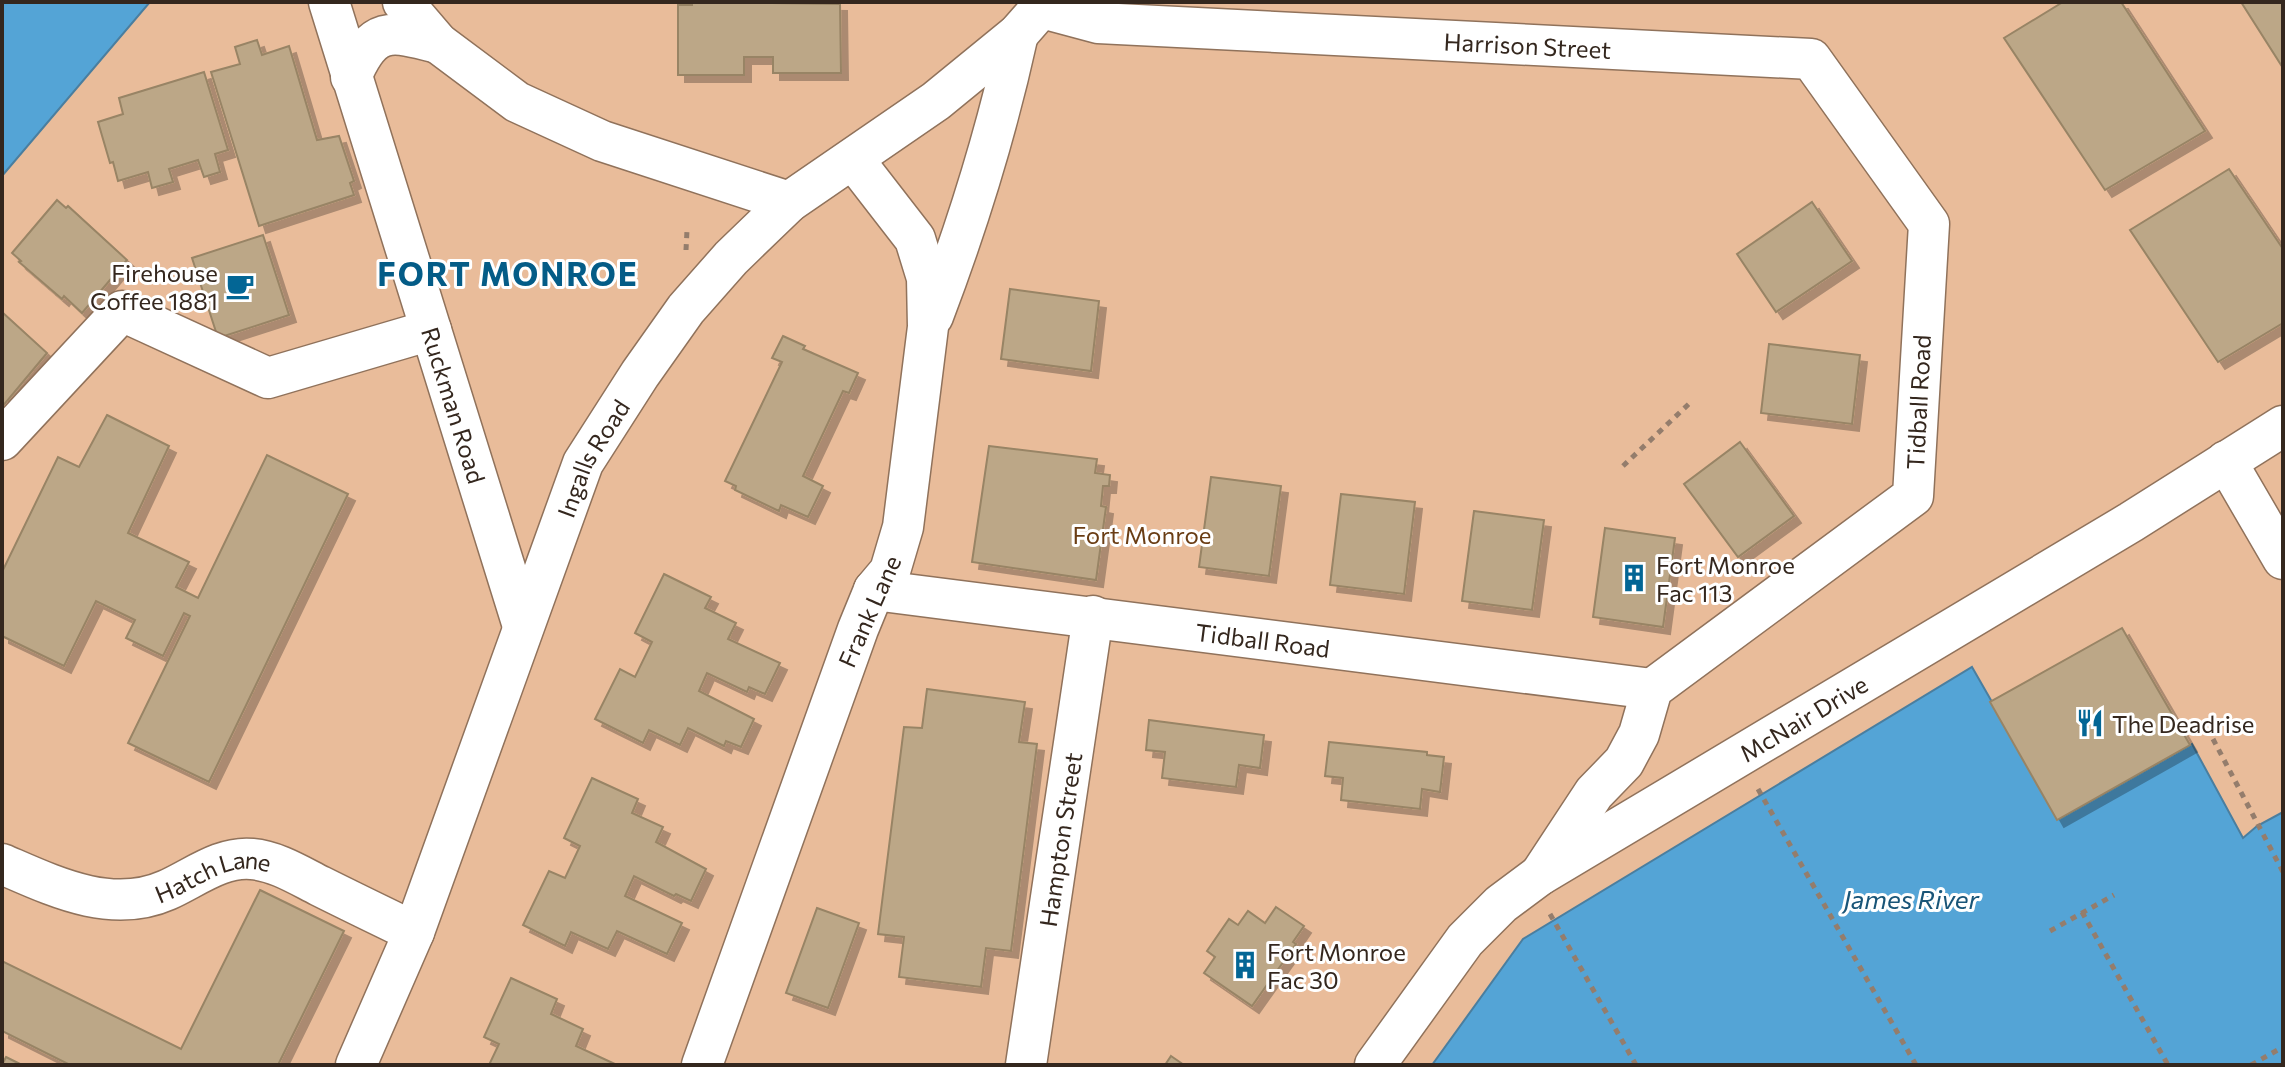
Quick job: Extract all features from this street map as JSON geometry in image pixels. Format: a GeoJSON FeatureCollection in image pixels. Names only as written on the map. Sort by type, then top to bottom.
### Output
{"type":"FeatureCollection","features":[{"type":"Feature","properties":{"kind":"street","name":"Ruckman Road"},"geometry":{"type":"LineString","coordinates":[[329,2],[523,626]]}},
{"type":"Feature","properties":{"kind":"street"},"geometry":{"type":"LineString","coordinates":[[403,2],[438,43],[517,102],[602,141],[789,202]]}},
{"type":"Feature","properties":{"kind":"street"},"geometry":{"type":"LineString","coordinates":[[928,327],[955,259],[1002,107],[1035,15]]}},
{"type":"Feature","properties":{"kind":"street","name":"Ingalls Road"},"geometry":{"type":"LineString","coordinates":[[356,1065],[414,932],[583,463],[686,309],[731,258],[789,202],[936,101],[1035,15]]}},
{"type":"Feature","properties":{"kind":"street","name":"Harrison Street"},"geometry":{"type":"LineString","coordinates":[[1035,15],[1098,23],[1811,59],[1929,224]]}},
{"type":"Feature","properties":{"kind":"street"},"geometry":{"type":"LineString","coordinates":[[351,77],[363,49],[381,37],[399,33],[438,43]]}},
{"type":"Feature","properties":{"kind":"street","name":"Frank Lane"},"geometry":{"type":"LineString","coordinates":[[702,1065],[874,590],[890,571],[903,527],[928,327],[927,278],[915,239],[853,159]]}},
{"type":"Feature","properties":{"kind":"street","name":"Tidball Road"},"geometry":{"type":"LineString","coordinates":[[874,590],[1652,689],[1913,496],[1929,224]]}},
{"type":"Feature","properties":{"kind":"street"},"geometry":{"type":"LineString","coordinates":[[2,440],[122,311],[268,378],[431,330]]}},
{"type":"Feature","properties":{"kind":"street","name":"McNair Drive"},"geometry":{"type":"LineString","coordinates":[[1375,1065],[1465,940],[1501,904],[1543,890],[2283,426]]}},
{"type":"Feature","properties":{"kind":"street"},"geometry":{"type":"LineString","coordinates":[[2226,461],[2283,559]]}},
{"type":"Feature","properties":{"kind":"street","name":"Hampton Street"},"geometry":{"type":"LineString","coordinates":[[1026,1065],[1093,616]]}},
{"type":"Feature","properties":{"kind":"street"},"geometry":{"type":"LineString","coordinates":[[1543,890],[1594,793],[1624,762],[1639,734],[1652,689]]}},
{"type":"Feature","properties":{"kind":"street","name":"Hatch Lane"},"geometry":{"type":"LineString","coordinates":[[2,864],[63,890],[92,897],[135,900],[165,891],[213,866],[238,859],[254,859],[286,869],[414,932]]}},
{"type":"Feature","properties":{"kind":"path"},"geometry":{"type":"LineString","coordinates":[[1623,466],[1692,401]]}},
{"type":"Feature","properties":{"kind":"path"},"geometry":{"type":"LineString","coordinates":[[2213,739],[2283,872]]}},
{"type":"Feature","properties":{"kind":"path"},"geometry":{"type":"LineString","coordinates":[[1753,781],[1916,1065]]}},
{"type":"Feature","properties":{"kind":"path"},"geometry":{"type":"LineString","coordinates":[[1543,890],[1636,1065]]}},
{"type":"Feature","properties":{"kind":"path"},"geometry":{"type":"LineString","coordinates":[[2050,931],[2114,895]]}},
{"type":"Feature","properties":{"kind":"path"},"geometry":{"type":"LineString","coordinates":[[2082,912],[2168,1065]]}},
{"type":"Feature","properties":{"kind":"path"},"geometry":{"type":"LineString","coordinates":[[2251,1065],[2283,1047]]}},
{"type":"Feature","properties":{"kind":"green space","name":"Fort Monroe"},"geometry":{"type":"Polygon","coordinates":[[[2,2],[2283,2],[2283,812],[2243,839],[2192,744],[2060,819],[1734,1065],[2,1065],[2,2]]]}},
{"type":"Feature","properties":{"kind":"water"},"geometry":{"type":"Polygon","coordinates":[[[2,2],[150,2],[2,176],[2,2]]]}},
{"type":"Feature","properties":{"kind":"water","name":"James River"},"geometry":{"type":"Polygon","coordinates":[[[1972,667],[2059,819],[2192,744],[2243,838],[2257,826],[2283,812],[2283,1065],[1432,1065],[1523,939],[1972,667]]]}},
{"type":"Feature","properties":{"kind":"building"},"geometry":{"type":"Polygon","coordinates":[[[692,2],[840,4],[841,73],[773,73],[773,57],[744,57],[744,75],[678,75],[678,5],[692,5],[692,2]]]}},
{"type":"Feature","properties":{"kind":"building"},"geometry":{"type":"Polygon","coordinates":[[[2063,2],[2121,2],[2205,131],[2105,190],[2004,38],[2063,2]]]}},
{"type":"Feature","properties":{"kind":"building"},"geometry":{"type":"Polygon","coordinates":[[[2241,2],[2283,2],[2283,68],[2241,2]]]}},
{"type":"Feature","properties":{"kind":"building"},"geometry":{"type":"Polygon","coordinates":[[[257,40],[262,55],[289,46],[317,140],[339,136],[354,181],[350,183],[354,195],[259,226],[211,72],[240,64],[235,47],[257,40]]]}},
{"type":"Feature","properties":{"kind":"building"},"geometry":{"type":"Polygon","coordinates":[[[204,72],[228,150],[215,154],[220,172],[204,177],[198,160],[169,169],[173,182],[152,188],[148,172],[118,181],[98,122],[123,114],[119,98],[204,72]]]}},
{"type":"Feature","properties":{"kind":"building"},"geometry":{"type":"Polygon","coordinates":[[[2229,169],[2283,249],[2283,323],[2218,362],[2130,230],[2229,169]]]}},
{"type":"Feature","properties":{"kind":"building"},"geometry":{"type":"Polygon","coordinates":[[[57,200],[66,208],[68,206],[127,260],[82,313],[12,253],[57,200]]]}},
{"type":"Feature","properties":{"kind":"building"},"geometry":{"type":"Polygon","coordinates":[[[1812,202],[1852,261],[1776,312],[1737,254],[1812,202]]]}},
{"type":"Feature","properties":{"kind":"building","name":"Firehouse Coffee 1881"},"geometry":{"type":"Polygon","coordinates":[[[263,235],[289,315],[218,338],[192,258],[263,235]]]}},
{"type":"Feature","properties":{"kind":"building"},"geometry":{"type":"Polygon","coordinates":[[[1010,289],[1099,301],[1091,371],[1001,359],[1010,289]]]}},
{"type":"Feature","properties":{"kind":"building"},"geometry":{"type":"Polygon","coordinates":[[[2,312],[47,353],[2,407],[2,312]]]}},
{"type":"Feature","properties":{"kind":"building"},"geometry":{"type":"Polygon","coordinates":[[[783,336],[805,346],[803,349],[858,373],[849,393],[843,391],[803,476],[823,486],[808,517],[781,505],[779,511],[735,490],[736,486],[725,481],[782,362],[772,358],[783,336]]]}},
{"type":"Feature","properties":{"kind":"building"},"geometry":{"type":"Polygon","coordinates":[[[1769,344],[1860,355],[1852,424],[1761,413],[1769,344]]]}},
{"type":"Feature","properties":{"kind":"building"},"geometry":{"type":"Polygon","coordinates":[[[107,415],[169,446],[128,533],[189,562],[176,587],[198,598],[267,455],[348,494],[209,782],[128,743],[190,616],[184,613],[163,656],[126,638],[135,620],[96,601],[64,666],[2,636],[2,572],[58,457],[79,467],[107,415]]]}},
{"type":"Feature","properties":{"kind":"building"},"geometry":{"type":"Polygon","coordinates":[[[1740,442],[1794,516],[1738,557],[1684,484],[1740,442]]]}},
{"type":"Feature","properties":{"kind":"building"},"geometry":{"type":"Polygon","coordinates":[[[989,446],[1097,459],[1095,473],[1110,475],[1109,486],[1103,486],[1101,506],[1106,507],[1096,580],[972,562],[989,446]]]}},
{"type":"Feature","properties":{"kind":"building"},"geometry":{"type":"Polygon","coordinates":[[[1211,477],[1281,486],[1269,576],[1199,567],[1211,477]]]}},
{"type":"Feature","properties":{"kind":"building"},"geometry":{"type":"Polygon","coordinates":[[[1341,494],[1415,502],[1404,594],[1330,585],[1341,494]]]}},
{"type":"Feature","properties":{"kind":"building"},"geometry":{"type":"Polygon","coordinates":[[[1474,511],[1544,520],[1532,610],[1462,601],[1474,511]]]}},
{"type":"Feature","properties":{"kind":"building","name":"Fort Monroe Fac 113"},"geometry":{"type":"Polygon","coordinates":[[[1605,528],[1675,538],[1663,627],[1593,617],[1605,528]]]}},
{"type":"Feature","properties":{"kind":"building"},"geometry":{"type":"Polygon","coordinates":[[[664,574],[711,597],[705,608],[736,623],[728,639],[780,663],[765,694],[749,687],[747,692],[707,673],[699,691],[754,719],[741,747],[726,741],[724,746],[688,728],[680,745],[649,730],[643,743],[595,719],[620,669],[635,677],[652,642],[635,633],[664,574]]]}},
{"type":"Feature","properties":{"kind":"building","name":"The Deadrise"},"geometry":{"type":"Polygon","coordinates":[[[2122,628],[2190,745],[2057,820],[1990,702],[2122,628]]]}},
{"type":"Feature","properties":{"kind":"building"},"geometry":{"type":"Polygon","coordinates":[[[927,689],[1025,702],[1019,742],[1037,744],[1011,951],[986,948],[981,987],[899,977],[904,937],[878,934],[904,727],[922,728],[927,689]]]}},
{"type":"Feature","properties":{"kind":"building"},"geometry":{"type":"Polygon","coordinates":[[[1149,720],[1264,735],[1260,768],[1239,765],[1236,787],[1162,778],[1165,752],[1146,750],[1149,720]]]}},
{"type":"Feature","properties":{"kind":"building"},"geometry":{"type":"Polygon","coordinates":[[[1329,742],[1427,752],[1427,755],[1444,757],[1440,792],[1422,789],[1420,809],[1341,800],[1343,778],[1325,776],[1329,742]]]}},
{"type":"Feature","properties":{"kind":"building"},"geometry":{"type":"Polygon","coordinates":[[[592,778],[638,799],[632,813],[663,827],[656,842],[706,869],[691,901],[634,876],[625,896],[682,923],[667,954],[617,931],[608,949],[571,932],[565,946],[523,925],[549,871],[565,878],[580,846],[564,838],[592,778]]]}},
{"type":"Feature","properties":{"kind":"building"},"geometry":{"type":"Polygon","coordinates":[[[260,890],[344,931],[278,1065],[70,1065],[2,1031],[2,961],[181,1049],[260,890]]]}},
{"type":"Feature","properties":{"kind":"building","name":"Fort Monroe Fac 30"},"geometry":{"type":"Polygon","coordinates":[[[1276,907],[1304,926],[1293,942],[1296,944],[1252,1006],[1204,973],[1215,957],[1207,951],[1229,919],[1238,925],[1248,911],[1265,923],[1276,907]]]}},
{"type":"Feature","properties":{"kind":"building"},"geometry":{"type":"Polygon","coordinates":[[[817,908],[859,923],[828,1008],[786,993],[817,908]]]}},
{"type":"Feature","properties":{"kind":"building"},"geometry":{"type":"Polygon","coordinates":[[[511,978],[557,999],[551,1014],[583,1029],[576,1046],[617,1065],[489,1065],[499,1044],[484,1037],[511,978]]]}},
{"type":"Feature","properties":{"kind":"building"},"geometry":{"type":"Polygon","coordinates":[[[1171,1056],[1184,1065],[1165,1065],[1171,1056]]]}},
{"type":"Feature","properties":{"kind":"building"},"geometry":{"type":"Polygon","coordinates":[[[6,1057],[22,1065],[2,1065],[6,1057]]]}},
{"type":"Feature","properties":{"kind":"place","name":"Firehouse Coffee 1881"},"geometry":{"type":"Point","coordinates":[240,286]}},
{"type":"Feature","properties":{"kind":"place","name":"Fort Monroe Fac 113"},"geometry":{"type":"Point","coordinates":[1634,578]}},
{"type":"Feature","properties":{"kind":"place","name":"The Deadrise"},"geometry":{"type":"Point","coordinates":[2090,723]}},
{"type":"Feature","properties":{"kind":"place","name":"Fort Monroe Fac 30"},"geometry":{"type":"Point","coordinates":[1245,965]}},
{"type":"Feature","properties":{"kind":"district","name":"FORT MONROE"},"geometry":{"type":"Point","coordinates":[508,273]}}]}
